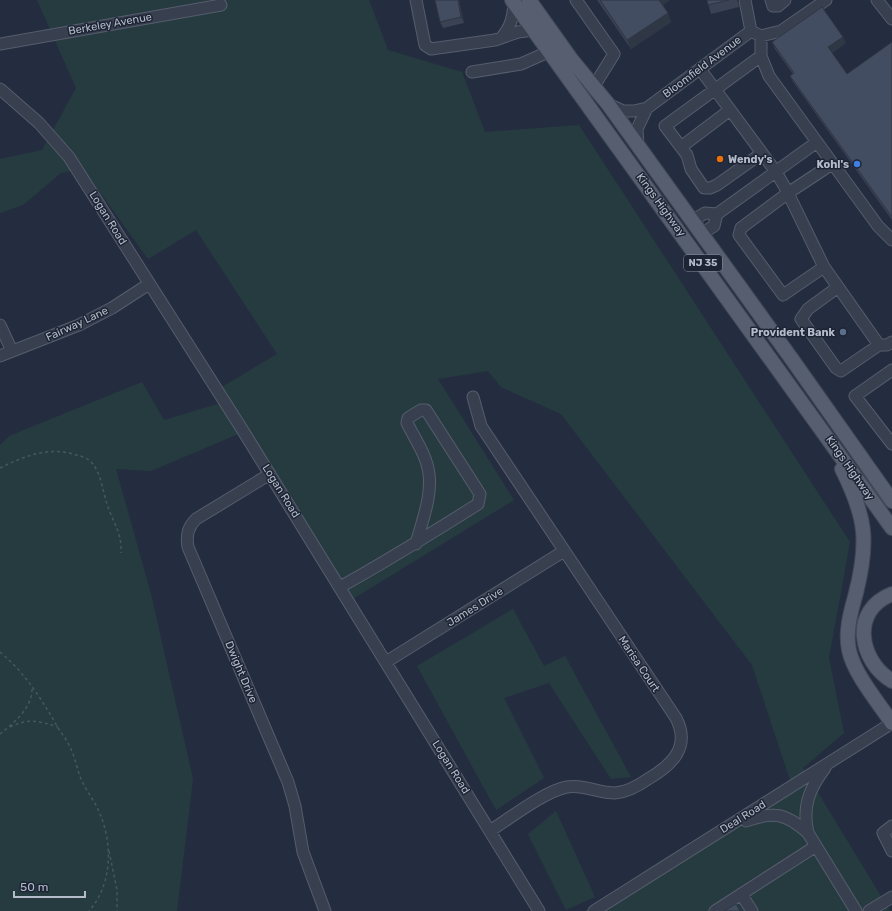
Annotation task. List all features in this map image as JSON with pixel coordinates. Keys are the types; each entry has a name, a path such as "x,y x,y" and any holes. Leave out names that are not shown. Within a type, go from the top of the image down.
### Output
{"main road":[{"name":"Kings Highway","path":"529,0 572,59 608,104 892,501"},
{"name":"Kings Highway","path":"513,1 548,52 584,98 892,528"},
{"path":"822,429 856,498 864,528 864,561 848,626 849,651 856,670 892,723"},
{"path":"866,465 892,487"},
{"path":"892,594 879,601 874,607 866,621 864,632 865,649 870,661 892,681"}],"street":[{"path":"416,0 424,45 427,48 431,49 495,40 533,30"},
{"path":"576,0 614,54 594,86"},
{"name":"Bloomfield Avenue","path":"608,104 623,111 634,111 647,108 700,69 756,33 745,0"},
{"path":"771,0 773,6 778,6 785,0"},
{"path":"826,0 780,32 756,33 761,56 769,76 878,226 892,240"},
{"path":"877,0 892,19"},
{"path":"501,38 510,25 513,17 513,1"},
{"name":"Berkeley Avenue","path":"0,44 221,4"},
{"path":"472,72 520,64 548,52"},
{"path":"761,56 665,126 681,147 686,155 691,169 704,188 710,188 762,153"},
{"path":"700,69 776,172 788,193 824,267 879,345"},
{"name":"Logan Road","path":"0,89 39,124 69,157 270,474 539,911"},
{"name":"Bloomfield Avenue","path":"639,149 637,129 647,108"},
{"path":"681,147 730,110"},
{"path":"692,221 705,213 717,214 817,142"},
{"path":"824,267 783,295 739,235 741,228 788,193 832,164"},
{"path":"701,234 714,226 717,214"},
{"name":"Fairway Lane","path":"0,356 79,324 112,308 149,284"},
{"path":"838,286 808,309 801,319 836,368 841,371 879,345 887,345 892,342"},
{"path":"0,325 12,351"},
{"path":"892,370 855,396 892,444"},
{"name":"Marisa Court","path":"473,396 481,426 676,718 680,732 680,746 672,762 666,769 634,788 616,793 605,793 580,787 566,787 549,794 490,831"},
{"path":"340,587 416,544 478,504 480,500 480,494 426,410 422,410 408,418 407,423 423,455 429,472 430,488 416,544"},
{"name":"Dwight Drive","path":"270,474 196,519 189,529 188,547 288,782 295,806 303,852 325,911"},
{"name":"James Drive","path":"386,662 564,552"},
{"name":"Deal Road","path":"594,911 892,723"},
{"path":"808,833 805,809 808,795 815,781 829,763"},
{"path":"728,827 761,815 779,814 793,820 808,833 856,911"},
{"path":"892,826 883,833 892,850"},
{"path":"714,911 816,846"},
{"path":"741,894 752,911"},
{"path":"869,911 892,897"}],"path":[{"path":"0,468 43,452 66,452 88,460 93,464 120,536 121,553"},
{"path":"0,652 14,664 32,686 71,749 81,779 100,814 117,890 117,911"},
{"path":"8,728 29,703 32,686"},
{"path":"0,734 8,728 26,720 41,722 58,727"},
{"path":"89,911 102,895 106,884 108,847"}],"green space":[{"path":"37,0 369,0 388,50 462,72 485,132 579,125 850,542 829,658 844,733 803,768 890,911 585,911 663,859 791,783 752,665 561,414 501,387 488,371 438,379 514,500 348,602 243,432 151,471 116,469 151,594 193,779 177,911 0,911 0,445 9,436 142,382 164,420 224,402 217,390 277,354 196,230 148,259 83,169 61,173 23,205 0,213 0,159 42,150 76,88"},
{"path":"513,609 544,666 565,656 631,777 611,779 549,683 504,698 544,778 496,810 417,666"},
{"path":"556,811 595,897 566,910 528,834"}],"building":[{"path":"435,0 458,0 461,17 440,22"},
{"path":"600,0 659,0 668,13 627,40"},
{"path":"707,0 729,0 708,5"},
{"path":"822,7 843,37 828,47 847,74 892,42 892,217 790,76 794,73 772,42"},
{"path":"736,904 740,911 724,911"}],"place":[{"name":"Wendy's","path":"720,159"},
{"name":"Kohl's","path":"857,164"},
{"name":"Provident Bank","path":"843,332"}]}
